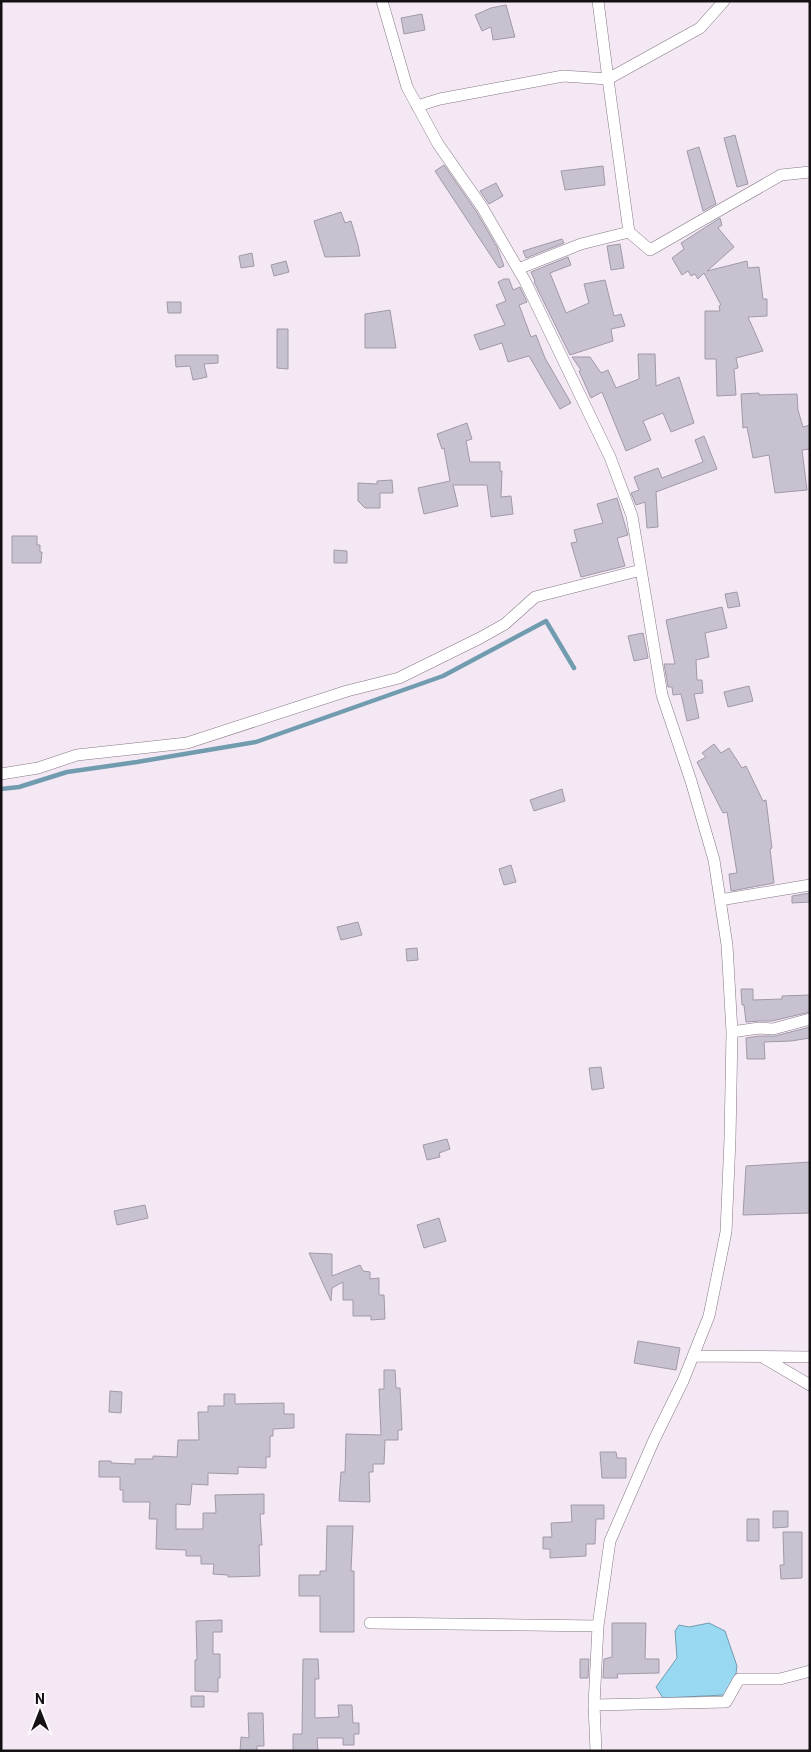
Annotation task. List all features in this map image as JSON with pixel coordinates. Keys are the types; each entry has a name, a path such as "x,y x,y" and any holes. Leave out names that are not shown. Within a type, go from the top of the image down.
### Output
{"street":[{"path":"382,1 407,88 438,144 482,207 518,269 610,457 632,516 662,695 691,781 714,860 727,945 732,1032 726,1232 709,1316 610,1541 598,1626 594,1705 596,1751"},
{"path":"598,1 629,232 650,250 781,175 810,172"},
{"path":"417,106 440,99 563,76 608,79 700,28 724,1"},
{"path":"518,269 582,244 629,232"},
{"path":"1,774 38,768 77,756 187,743 347,691 399,678 504,624 535,597 641,570"},
{"path":"720,900 810,885"},
{"path":"732,1032 759,1028 773,1029 810,1019"},
{"path":"693,1356 810,1357"},
{"path":"762,1357 810,1385"},
{"path":"370,1624 598,1626"},
{"path":"594,1705 726,1702 739,1679 780,1679 810,1671"}],"water":[{"path":"709,1623 725,1631 737,1666 735,1681 724,1695 663,1698 656,1687 677,1658 675,1631 679,1625 689,1627"}],"building":[{"path":"506,5 515,37 493,40 491,27 482,31 475,15 491,8"},
{"path":"422,14 425,30 404,34 401,18"},
{"path":"735,135 748,184 737,187 724,138"},
{"path":"699,147 716,204 703,211 687,151"},
{"path":"444,165 476,211 497,247 504,266 499,268 435,171"},
{"path":"603,166 605,185 565,190 561,171"},
{"path":"496,183 503,196 489,204 480,191"},
{"path":"341,212 345,223 351,221 360,256 325,257 314,221"},
{"path":"720,218 722,225 718,228 734,247 707,271 747,261 748,268 759,267 763,299 767,299 767,316 748,317 763,351 736,358 738,368 734,369 736,395 717,396 716,359 705,359 705,311 720,311 719,306 721,305 704,273 698,279 695,274 691,276 688,271 682,275 672,258 684,249 681,243"},
{"path":"562,239 564,243 526,258 523,251"},
{"path":"620,244 624,268 611,270 607,246"},
{"path":"252,253 254,266 241,268 239,256"},
{"path":"568,257 571,265 550,273 566,313 589,303 584,284 605,280 614,316 621,314 625,326 611,329 613,341 570,355 534,282 531,272"},
{"path":"286,261 289,272 274,276 271,265"},
{"path":"509,279 513,290 520,287 527,302 519,305 531,337 536,335 545,358 571,403 560,409 529,356 508,362 502,343 480,350 474,335 505,325 496,305 506,301 498,282"},
{"path":"167,302 181,302 181,313 168,313"},
{"path":"390,310 396,348 365,348 365,314"},
{"path":"277,329 288,329 288,369 277,368"},
{"path":"638,354 655,354 656,386 679,377 694,423 671,432 663,413 643,421 651,440 626,451 602,392 591,398 579,371 581,370 572,357 590,357 601,373 608,370 616,388 639,379"},
{"path":"175,355 218,355 218,363 204,364 207,377 193,380 190,366 176,367"},
{"path":"759,393 759,395 797,394 798,410 803,427 810,425 810,449 802,450 807,490 775,493 769,455 753,458 747,427 743,428 741,394"},
{"path":"467,423 472,439 466,441 470,462 500,462 500,471 502,471 501,497 511,496 513,514 491,517 487,485 453,485 458,506 424,514 418,488 450,481 444,448 442,449 437,434"},
{"path":"704,436 717,469 656,492 658,527 647,528 645,502 636,505 631,493 639,490 634,477 658,468 662,478 703,462 695,440"},
{"path":"392,480 393,493 380,493 380,508 365,508 358,501 358,483 377,484 377,481"},
{"path":"617,498 628,535 617,538 625,566 581,577 571,543 577,542 574,530 603,523 597,504"},
{"path":"12,536 37,536 37,545 40,545 40,552 42,552 41,563 12,563"},
{"path":"334,550 347,551 347,563 334,563"},
{"path":"737,592 740,606 728,608 725,594"},
{"path":"722,607 727,628 705,633 709,657 696,660 697,680 702,680 703,693 694,694 699,718 687,721 681,694 673,695 672,687 668,687 664,664 675,664 666,620"},
{"path":"643,633 648,658 634,661 628,636"},
{"path":"749,686 753,701 728,707 724,692"},
{"path":"714,744 721,753 729,748 742,768 746,766 763,801 766,800 774,883 731,891 729,874 737,873 727,812 723,813 697,762 706,757 702,753"},
{"path":"562,789 565,801 534,811 530,800"},
{"path":"511,865 516,882 504,885 499,869"},
{"path":"810,893 810,902 792,903 792,896"},
{"path":"358,922 362,935 341,940 337,927"},
{"path":"417,948 418,960 407,961 406,949"},
{"path":"741,989 753,989 753,1000 782,999 782,996 810,995 810,1012 772,1021 746,1022"},
{"path":"810,1027 810,1038 764,1042 765,1059 747,1059 746,1038 775,1036"},
{"path":"601,1067 604,1088 592,1090 589,1068"},
{"path":"447,1139 450,1149 439,1153 440,1157 427,1160 423,1145"},
{"path":"810,1162 810,1213 743,1215 746,1166"},
{"path":"145,1205 148,1218 117,1225 114,1211"},
{"path":"439,1218 446,1241 424,1248 417,1225"},
{"path":"309,1253 332,1254 332,1276 360,1265 363,1271 370,1272 370,1279 379,1278 379,1295 384,1295 385,1319 371,1320 371,1316 353,1316 353,1300 343,1300 343,1282 332,1288 331,1301"},
{"path":"638,1341 680,1348 676,1370 634,1363"},
{"path":"384,1370 395,1370 396,1388 400,1388 402,1430 398,1430 398,1440 385,1440 384,1464 373,1464 373,1472 369,1472 370,1502 339,1501 341,1472 345,1472 346,1434 381,1435 379,1389 384,1389"},
{"path":"110,1391 122,1392 121,1413 109,1412"},
{"path":"224,1394 235,1394 235,1404 284,1403 284,1414 294,1414 294,1428 273,1429 273,1436 270,1436 270,1457 266,1457 266,1468 238,1467 238,1474 208,1473 208,1485 192,1484 190,1505 176,1504 176,1529 203,1529 203,1513 216,1513 215,1495 264,1494 264,1514 260,1514 262,1545 259,1545 260,1576 228,1577 228,1575 213,1574 214,1564 201,1564 201,1556 186,1556 186,1550 156,1549 157,1519 149,1519 150,1502 123,1502 123,1490 120,1490 120,1477 99,1477 99,1461 135,1464 135,1459 153,1459 153,1456 177,1457 178,1440 199,1440 198,1412 208,1412 208,1406 224,1406"},
{"path":"600,1452 616,1452 617,1458 626,1458 626,1478 602,1478"},
{"path":"571,1505 604,1505 604,1519 596,1519 595,1544 586,1544 586,1556 550,1558 550,1549 543,1549 543,1537 552,1537 551,1523 572,1522"},
{"path":"773,1511 788,1511 788,1527 773,1528"},
{"path":"747,1519 759,1519 759,1541 747,1541"},
{"path":"327,1526 353,1526 351,1571 354,1571 354,1632 320,1632 320,1596 299,1596 299,1575 320,1575 320,1571 326,1571"},
{"path":"783,1532 802,1532 802,1578 781,1579 780,1565 784,1565"},
{"path":"222,1620 222,1632 213,1632 213,1654 220,1654 218,1692 195,1691 195,1660 197,1660 196,1621"},
{"path":"612,1623 646,1623 645,1659 659,1659 659,1673 617,1674 618,1678 603,1678 604,1659 612,1657"},
{"path":"303,1659 318,1659 319,1679 315,1679 315,1718 339,1717 338,1705 352,1705 353,1723 359,1723 359,1734 354,1734 354,1745 343,1745 343,1738 317,1738 318,1751 293,1751 293,1734 302,1734"},
{"path":"580,1659 589,1659 588,1678 580,1678"},
{"path":"191,1696 204,1696 204,1707 191,1707"},
{"path":"248,1713 263,1713 264,1746 257,1746 257,1750 240,1751 241,1737 249,1738"}],"waterway":[{"path":"1,789 19,787 67,772 256,742 443,676 546,621 574,668"}]}
